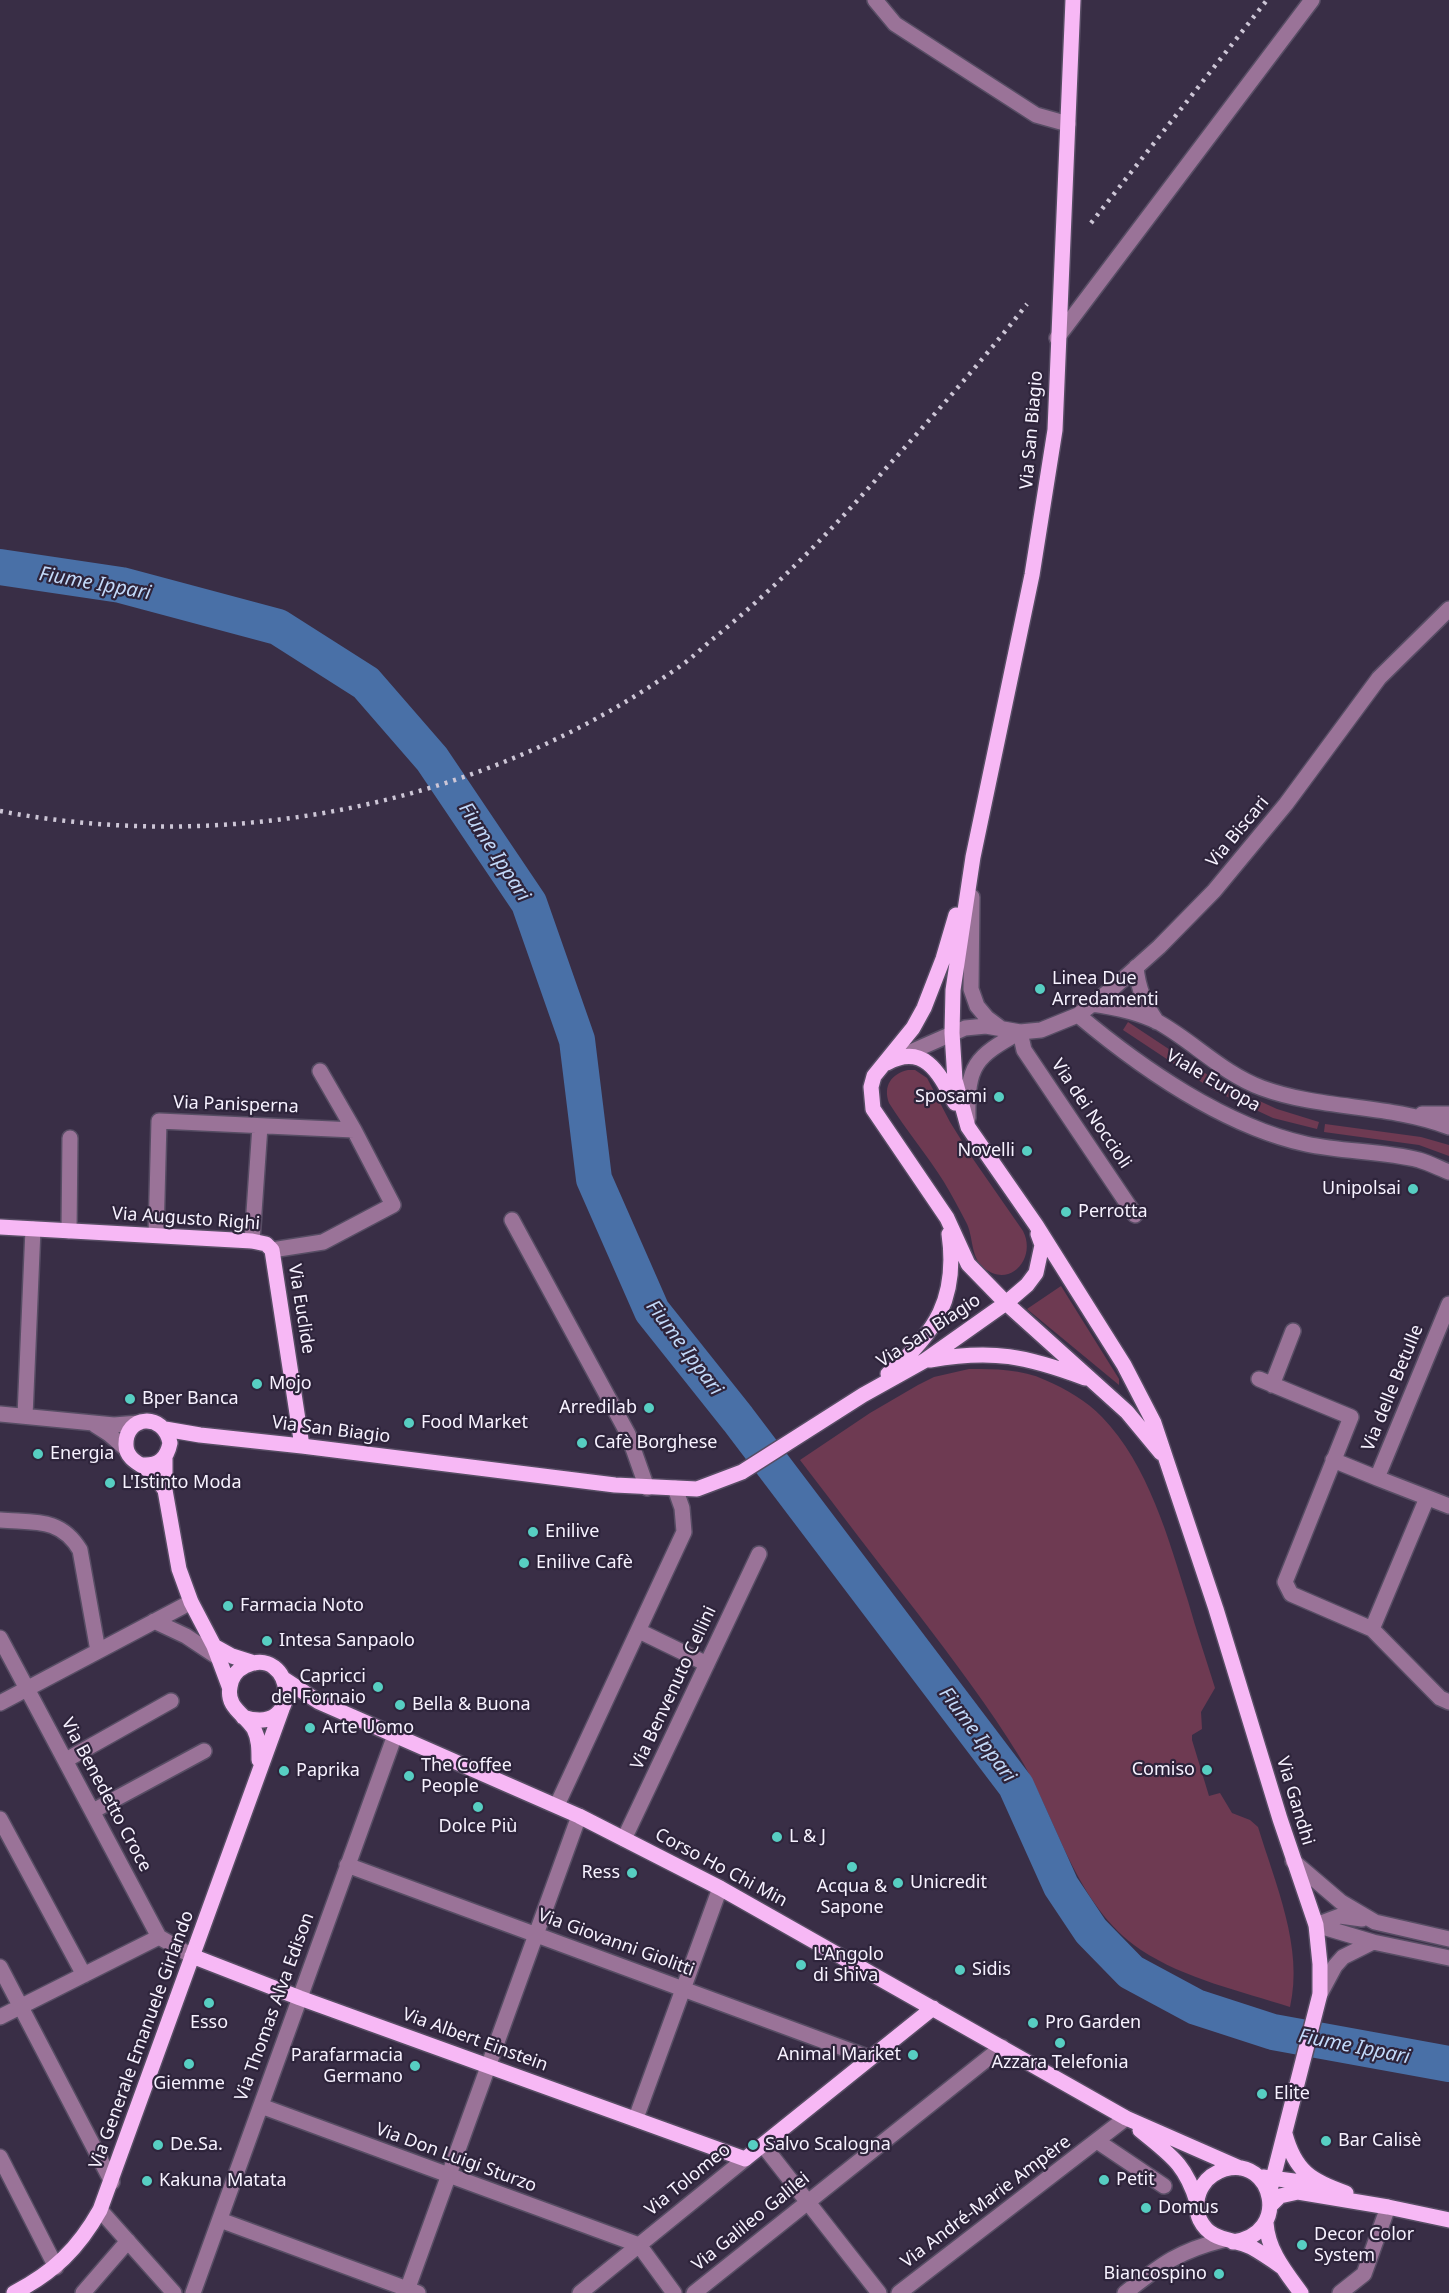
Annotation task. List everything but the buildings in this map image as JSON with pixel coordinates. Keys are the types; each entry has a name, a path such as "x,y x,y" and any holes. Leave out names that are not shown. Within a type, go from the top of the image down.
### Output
{"main road":[{"name":"Via San Biagio","path":"973,857 1032,575 1055,430 1073,0"},
{"path":"968,1127 956,1080 952,1033 953,990 973,857"},
{"path":"973,857 933,987 913,1028 890,1061 874,1076 871,1087 873,1109 947,1218 968,1264 1006,1303 1127,1412 1167,1460"},
{"path":"890,1061 909,1056 930,1064 937,1070 968,1127"},
{"name":"Via Gandhi","path":"968,1127 1036,1225 1124,1365 1154,1423 1220,1620 1293,1861 1316,1925 1320,1994 1315,2017 1279,2158 1255,2174"},
{"path":"863,1395 910,1354 937,1318 947,1297 951,1274 951,1251 947,1218"},
{"name":"Via San Biagio","path":"165,1429 647,1488 697,1489 742,1472 863,1395 924,1361 1006,1303 1027,1285 1036,1273 1042,1245 1036,1225"},
{"name":"Via Augusto Righi","path":"0,1227 252,1240 266,1244 272,1250"},
{"name":"Via Euclide","path":"272,1250 302,1446"},
{"path":"924,1361 963,1354 1006,1355 1064,1370 1095,1381"},
{"path":"165,1490 156,1476 136,1462 126,1449 128,1434 139,1423 153,1421 165,1429 170,1443 167,1454 165,1490 179,1569 191,1602 230,1686"},
{"path":"143,1465 158,1463 167,1454 200,1435"},
{"path":"216,1652 254,1663 266,1664 276,1669 284,1678 287,1689 286,1699 282,1709 275,1716 266,1720 254,1721 243,1717"},
{"path":"254,1663 243,1667 234,1675 230,1686 230,1698 234,1709 253,1727 259,1741 260,1766"},
{"name":"Corso Ho Chi Min","path":"284,1678 319,1702 557,1805 720,1888 1126,2118"},
{"name":"Via Generale Emanuele Girlando","path":"14,2293 56,2267 85,2236 100,2210 282,1709"},
{"name":"Via Albert Einstein","path":"192,1956 300,1998 746,2159"},
{"name":"Via Tolomeo","path":"746,2159 933,2007"},
{"path":"1126,2118 1255,2174 1270,2200 1266,2223 1267,2236 1282,2267 1301,2293"},
{"path":"1126,2118 1175,2158 1191,2183 1198,2212 1207,2230 1228,2241 1259,2252 1282,2267"},
{"path":"1285,2133 1289,2148 1298,2165 1306,2174 1323,2185"},
{"path":"1255,2174 1279,2158"},
{"path":"1197,2202 1199,2192 1211,2175 1229,2168 1323,2185 1388,2207"},
{"path":"1270,2200 1298,2192 1449,2220"},
{"path":"1228,2241 1252,2236 1266,2223"}],"street":[{"path":"875,0 895,24 1036,116 1068,124"},
{"path":"1058,338 1312,0"},
{"name":"Via Biscari","path":"1020,1032 1041,1030 1078,1015 1159,947 1214,891 1286,804 1379,678 1449,609"},
{"path":"973,857 971,989 977,1006 999,1027"},
{"path":"1136,967 1138,986 1145,1005 1157,1022"},
{"path":"1092,1004 1114,1007 1157,1022"},
{"name":"Viale Europa","path":"1078,1015 1109,1041 1167,1079 1219,1111 1248,1125 1304,1143 1420,1160 1449,1172"},
{"name":"Viale Europa","path":"1157,1022 1226,1070 1260,1087 1323,1104 1395,1113 1449,1127"},
{"path":"890,1061 965,1028 999,1027 1020,1032"},
{"path":"968,1127 968,1094 971,1075 979,1059 992,1048 1020,1032"},
{"name":"Via dei Noccioli","path":"1020,1032 1024,1050 1135,1215"},
{"path":"320,1071 354,1130"},
{"path":"1395,1113 1449,1114"},
{"name":"Via Panisperna","path":"156,1235 159,1121 354,1130"},
{"path":"252,1240 260,1126"},
{"name":"Via Augusto Righi","path":"272,1250 323,1242 393,1205 354,1130"},
{"path":"69,1231 70,1138"},
{"path":"512,1220 628,1434 647,1488"},
{"path":"25,1416 33,1229"},
{"name":"Via delle Betulle","path":"1334,1460 1377,1478 1449,1304"},
{"name":"Via delle Betulle","path":"1293,1331 1265,1382 1351,1417 1285,1582 1291,1594 1372,1629 1440,1698 1449,1702"},
{"path":"0,1414 114,1425 139,1423"},
{"path":"90,1422 109,1434 126,1449"},
{"path":"1377,1478 1449,1506"},
{"path":"557,1805 684,1532 682,1508 675,1488"},
{"path":"1372,1629 1427,1498"},
{"path":"0,1520 54,1524 71,1535 80,1550 98,1651"},
{"name":"Via Benvenuto Cellini","path":"624,1839 759,1554"},
{"path":"0,1703 191,1602"},
{"path":"154,1622 216,1652"},
{"path":"639,1631 707,1664"},
{"name":"Via Benedetto Croce","path":"0,1638 159,1937"},
{"path":"66,1760 171,1701"},
{"name":"Via Thomas Alva Edison","path":"193,2293 395,1735"},
{"path":"93,1811 204,1751"},
{"path":"220,2220 410,2292 449,2176 579,1816"},
{"path":"0,1819 84,1975"},
{"path":"1293,1861 1341,1902 1375,1922"},
{"name":"Via Giovanni Giolitti","path":"347,1865 870,2058"},
{"path":"636,2118 720,1888"},
{"path":"1316,1925 1340,1916 1350,1916 1449,1939"},
{"path":"1316,1925 1373,1942 1449,1958"},
{"path":"0,2017 159,1937 192,1956"},
{"path":"1320,1994 1335,1966 1343,1957 1373,1942"},
{"path":"0,1967 112,2182"},
{"name":"Via Galileo Galilei","path":"694,2293 1002,2047"},
{"name":"Via Don Luigi Sturzo","path":"261,2106 639,2245"},
{"name":"Via André-Marie Ampère","path":"899,2293 1126,2118"},
{"path":"1097,2141 1164,2186"},
{"path":"763,2145 879,2293"},
{"path":"0,2157 56,2267"},
{"name":"Via Tolomeo","path":"580,2293 746,2159"},
{"path":"1340,2293 1364,2274 1388,2207"},
{"path":"100,2210 174,2293"},
{"path":"89,2291 128,2241"},
{"path":"1125,2293 1170,2259 1198,2246 1228,2241"},
{"path":"639,2245 674,2293"}],"shaded area":[{"path":"1128,1022 1220,1083 1277,1109 1319,1122 1317,1129 1273,1118 1215,1091 1123,1030"},
{"path":"915,1070 927,1078 973,1159 1023,1231 1026,1241 1024,1260 1011,1273 994,1274 984,1268 976,1258 966,1222 950,1192 889,1103 887,1091 890,1082 897,1074"},
{"path":"1325,1124 1421,1137 1449,1145 1449,1156 1419,1145 1324,1132"},
{"path":"1061,1286 1119,1379 1119,1385 1027,1309"},
{"path":"969,1369 1018,1372 1036,1376 1076,1396 1096,1411 1118,1436 1144,1480 1165,1528 1215,1688 1201,1712 1202,1729 1192,1735 1192,1740 1209,1796 1220,1793 1232,1813 1250,1820 1258,1827 1291,1939 1293,1985 1290,2007 1195,1977 1158,1960 1141,1950 1118,1931 1099,1910 1070,1860 1033,1781 996,1720 800,1460 870,1413 918,1385 934,1377"}],"waterway":[{"name":"Fiume Ippari","path":"0,567 121,585 278,627 366,683 432,759 529,903 577,1040 594,1179 652,1311 738,1419 1016,1786 1061,1886 1091,1931 1131,1972 1196,2007 1273,2032 1449,2064"}],"railway":[{"path":"1091,223 1267,0"},
{"path":"0,811 87,823 176,826 265,821 352,807 438,785 521,755 601,716 686,662 783,577 868,489 959,386 1027,304"}],"place":[{"name":"Linea Due Arredamenti","path":"1040,989"},
{"name":"Sposami","path":"999,1097"},
{"name":"Novelli","path":"1027,1151"},
{"name":"Unipolsai","path":"1413,1189"},
{"name":"Perrotta","path":"1066,1212"},
{"name":"Mojo","path":"257,1384"},
{"name":"Bper Banca","path":"130,1399"},
{"name":"Arredilab","path":"649,1408"},
{"name":"Food Market","path":"409,1423"},
{"name":"Cafè Borghese","path":"582,1443"},
{"name":"Energia","path":"38,1454"},
{"name":"L'Istinto Moda","path":"110,1483"},
{"name":"Enilive","path":"533,1532"},
{"name":"Enilive Cafè","path":"524,1563"},
{"name":"Farmacia Noto","path":"228,1606"},
{"name":"Intesa Sanpaolo","path":"267,1641"},
{"name":"Capricci del Fornaio","path":"378,1687"},
{"name":"Bella & Buona","path":"400,1705"},
{"name":"Arte Uomo","path":"310,1728"},
{"name":"Comiso","path":"1207,1770"},
{"name":"Paprika","path":"284,1771"},
{"name":"The Coffee People","path":"409,1776"},
{"name":"Dolce Più","path":"478,1807"},
{"name":"L & J","path":"777,1837"},
{"name":"Acqua & Sapone","path":"852,1867"},
{"name":"Ress","path":"632,1873"},
{"name":"Unicredit","path":"898,1883"},
{"name":"L'Angolo di Shiva","path":"801,1965"},
{"name":"Sidis","path":"960,1970"},
{"name":"Esso","path":"209,2003"},
{"name":"Pro Garden","path":"1033,2023"},
{"name":"Azzara Telefonia","path":"1060,2043"},
{"name":"Animal Market","path":"913,2055"},
{"name":"Giemme","path":"189,2064"},
{"name":"Parafarmacia Germano","path":"415,2066"},
{"name":"Elite","path":"1262,2094"},
{"name":"Bar Calisè","path":"1326,2141"},
{"name":"De.Sa.","path":"158,2145"},
{"name":"Salvo Scalogna","path":"753,2145"},
{"name":"Petit","path":"1104,2180"},
{"name":"Kakuna Matata","path":"147,2181"},
{"name":"Domus","path":"1146,2208"},
{"name":"Decor Color System","path":"1302,2245"},
{"name":"Biancospino","path":"1219,2274"}]}
